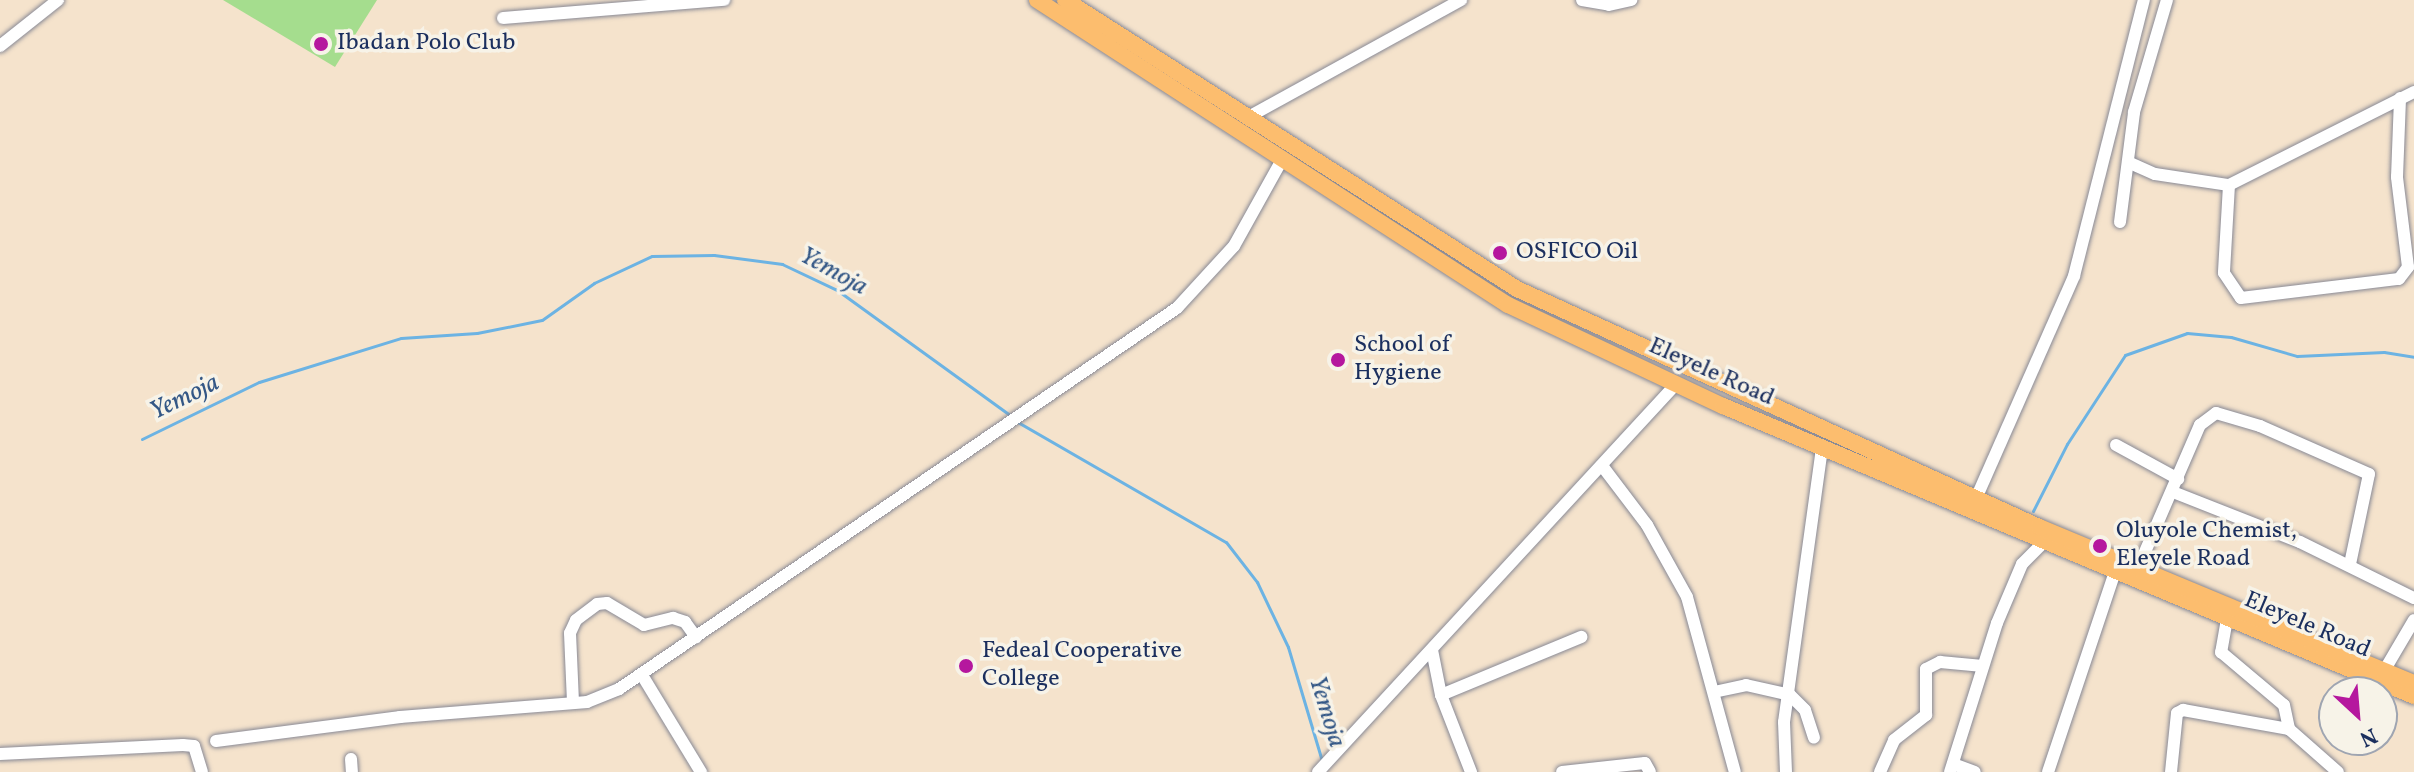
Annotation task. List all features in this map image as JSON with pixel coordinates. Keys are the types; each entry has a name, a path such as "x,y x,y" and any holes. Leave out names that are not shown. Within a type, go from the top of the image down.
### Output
{"main road":[{"name":"Eleyele Road","path":"1037,0 1071,6 1250,116 1517,289 2115,572 2414,696"},
{"name":"Eleyele Road","path":"1071,6 1283,158 1508,305 1822,448 1980,507"},
{"path":"1508,305 1517,289"},
{"name":"Eleyele Road","path":"2039,536 2138,568 2414,683"}],"street":[{"path":"0,46 58,0"},
{"path":"503,18 724,0"},
{"path":"1250,116 1461,0"},
{"path":"1582,0 1609,5 1631,0"},
{"path":"1980,507 2074,276 2144,0"},
{"path":"2120,222 2130,163 2134,112 2167,0"},
{"path":"2130,163 2155,174 2229,185 2414,92"},
{"path":"2229,185 2224,273 2241,298 2399,279 2408,267 2397,177 2400,98"},
{"path":"216,741 605,696 642,675 1192,295 1234,246 1283,158"},
{"path":"1318,772 1603,467 1676,384"},
{"path":"2138,568 2200,425 2216,413 2365,470 2371,479 2350,564"},
{"path":"2116,445 2176,486 2350,564 2414,598"},
{"path":"1786,772 1783,748 1808,523 1822,448"},
{"path":"1603,467 1647,525 1687,597 1735,772"},
{"path":"1975,772 1951,768 1983,666 2022,564 2039,536"},
{"path":"2048,772 2115,572"},
{"path":"573,702 570,633 576,620 597,604 607,603 644,625 673,618 685,622 696,637"},
{"path":"2227,619 2221,652 2284,705 2289,729"},
{"path":"2384,671 2414,620"},
{"path":"1441,695 1581,637"},
{"path":"1432,650 1441,695 1471,772"},
{"path":"1880,772 1894,740 1926,715 1926,669 1940,662 1983,666"},
{"path":"642,675 701,772"},
{"path":"1714,692 1746,685 1790,695 1805,710 1814,738"},
{"path":"2171,772 2179,710 2289,729 2338,772"},
{"path":"0,754 183,745 194,746 202,772"},
{"path":"1562,772 1645,763 1650,772"}],"green space":[{"name":"Ibadan Polo Club","path":"223,0 377,0 335,67"}],"waterway":[{"name":"Yemoja","path":"142,439 259,382 401,338 477,333 542,320 594,283 652,256 714,255 782,264 837,290 1011,416"},
{"path":"2033,511 2067,444 2125,355 2187,333 2231,337 2297,356 2384,352 2414,357"},
{"name":"Yemoja","path":"1016,421 1226,542 1257,582 1288,647 1322,761"}],"place":[{"name":"Ibadan Polo Club","path":"321,44"},
{"name":"OSFICO Oil","path":"1500,253"},
{"name":"School of Hygiene","path":"1338,360"},
{"name":"Oluyole Chemist, Eleyele Road","path":"2100,546"},
{"name":"Fedeal Cooperative College","path":"966,666"}]}
